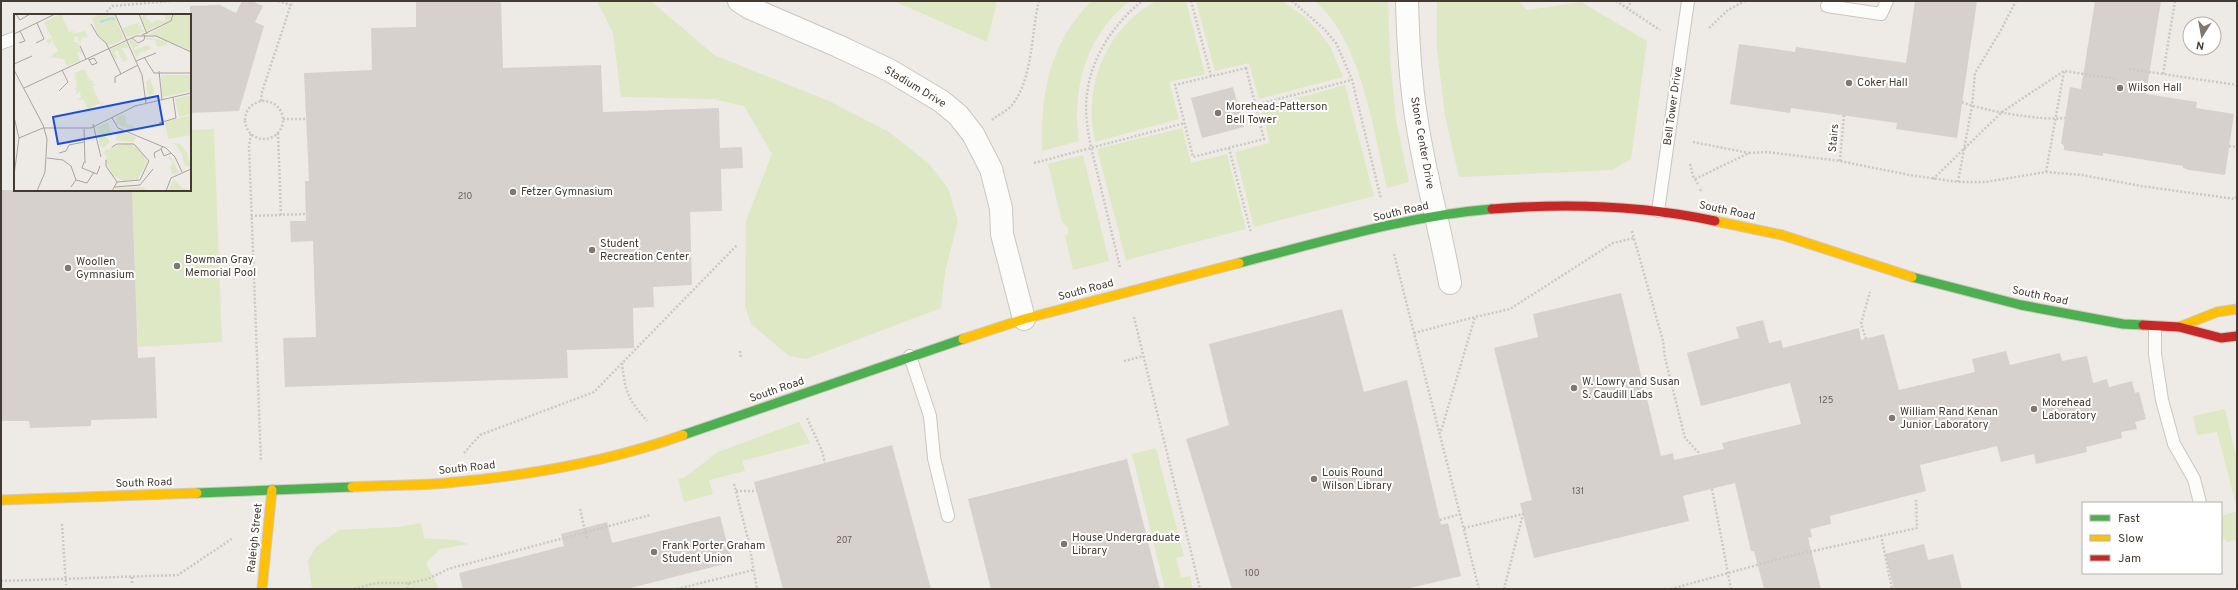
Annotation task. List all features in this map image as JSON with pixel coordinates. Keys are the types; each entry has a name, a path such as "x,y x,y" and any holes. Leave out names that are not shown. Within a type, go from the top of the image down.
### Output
{"main road":[{"name":"South Road","path":"1,500 445,483 520,474 584,462 656,445 910,356 1024,319 1287,251 1434,216 1504,208 1579,205 1626,207 1658,211 1782,235 1912,278 2021,305 2122,324 2155,327 2179,327 2221,338 2237,336"},
{"name":"South Road","path":"2179,327 2217,312 2237,309"},
{"name":"Raleigh Street","path":"262,589 272,490"}],"street":[{"name":"Stadium Drive","path":"739,1 750,8 889,70 941,101 958,115 973,134 991,168 1001,208 1002,234 1024,319"},
{"name":"Stone Center Drive","path":"1407,1 1409,54 1416,117 1431,188 1434,216 1443,244 1450,283"}],"lane":[{"name":"Bell Tower Drive","path":"1658,211 1688,1"},
{"path":"1827,6 1881,14 1887,1"},
{"path":"1,42 14,38"},
{"path":"2155,327 2155,354 2162,400 2174,444 2194,479 2200,502"},
{"path":"910,356 930,416 934,458 948,516"}],"path":[{"path":"105,14 112,6 171,1"},
{"path":"278,1 290,5"},
{"path":"261,101 262,92 292,1"},
{"path":"973,134 1012,106 1020,92 1030,59 1034,22 1039,1"},
{"path":"1120,267 1091,147 1086,107 1087,92 1095,61 1113,29 1127,13 1142,1"},
{"path":"1191,1 1211,76"},
{"path":"1292,1 1308,13 1336,43 1352,80 1382,199"},
{"path":"1616,1 1660,30"},
{"path":"1628,8 1632,1"},
{"path":"1709,28 1720,16 1745,1"},
{"path":"1958,182 1972,106 1975,72 2001,30 2016,1"},
{"path":"2163,74 2175,1"},
{"path":"1246,68 1264,139 1193,156 1175,85 1211,76 1246,68"},
{"path":"2129,69 2237,85"},
{"path":"1933,179 2002,112 2064,71 2117,79"},
{"path":"2046,172 2064,71"},
{"path":"1255,105 1352,80"},
{"path":"261,462 251,216 249,146 251,134 245,122 245,114 250,106 261,101 270,101 277,106 283,119 278,133 281,215"},
{"path":"1962,102 1972,106 2002,112 2055,120 2065,118"},
{"name":"Stairs","path":"1840,161 1844,116"},
{"path":"283,119 306,118"},
{"path":"1034,163 1185,123"},
{"path":"251,134 262,139 271,138 278,133"},
{"path":"1692,142 1749,153 1767,152 1840,161 1933,179 1958,182 1985,182 2046,172 2082,175 2209,196 2235,199 2237,196"},
{"path":"2229,146 2237,147"},
{"path":"1229,148 1251,233"},
{"path":"1695,179 1749,153"},
{"path":"1690,164 1698,184"},
{"path":"1700,191 1702,187"},
{"path":"251,216 306,214"},
{"path":"1632,230 1663,341 1665,358 1685,438 1700,454"},
{"path":"1414,333 1510,309 1613,243 1634,238"},
{"path":"464,453 480,435 594,392 736,245"},
{"path":"1394,254 1441,433 1479,589"},
{"path":"1866,339 1861,324 1870,292"},
{"path":"1441,433 1476,317"},
{"path":"1134,318 1200,589"},
{"path":"740,351 741,359"},
{"path":"1124,361 1143,356"},
{"path":"622,363 624,386 628,396 647,421"},
{"path":"808,418 822,451 825,463"},
{"path":"734,484 749,543 757,589"},
{"path":"1712,489 1731,589"},
{"path":"736,491 757,491"},
{"path":"1671,589 1786,557 1917,528 1916,500"},
{"path":"580,509 587,539"},
{"path":"1440,520 1460,514"},
{"path":"1464,528 1523,514 1504,589"},
{"path":"354,589 376,583 409,583 428,579 448,569 585,534 650,515"},
{"path":"62,524 66,585"},
{"path":"1881,535 1892,589"},
{"path":"1,581 178,575 233,538"},
{"path":"677,589 753,570"},
{"path":"132,577 132,585"},
{"path":"407,589 409,583"}],"green space":[{"path":"597,1 651,1 714,55 829,101 889,132 928,163 948,188 958,221 945,272 941,308 806,359 789,356 751,324 745,306 746,221 772,154 744,106 713,99 621,97 613,33"},
{"path":"894,1 997,1 987,42"},
{"path":"1092,1 1130,1 1115,14 1103,29 1085,64 1080,82 1078,102 1077,121 1079,141 1042,151 1044,99 1052,66 1058,49 1066,34 1083,10"},
{"path":"1156,1 1186,1 1205,74 1169,82 1179,119 1095,142 1092,121 1092,101 1102,61 1111,43 1123,27 1138,13"},
{"path":"1196,1 1282,1 1306,18 1319,32 1330,46 1343,77 1259,99 1249,63 1215,71"},
{"path":"1314,1 1388,1 1390,58 1396,120 1409,182 1387,188 1371,114 1354,61 1343,38 1330,17"},
{"path":"1437,1 1519,1 1527,10 1581,2 1647,41 1631,159 1613,170 1459,177 1445,116 1437,48"},
{"path":"1345,85 1374,196 1254,227 1235,152 1270,143 1261,108"},
{"path":"1182,128 1191,163 1227,154 1246,229 1126,260 1097,149"},
{"name":"Bowman Gray Memorial Pool","path":"214,129 222,342 138,347 132,191 191,191 191,130"},
{"path":"1083,155 1109,261 1073,270 1065,236 1068,234 1068,227 1062,222 1048,164"},
{"path":"2225,409 2237,460 2237,508 2217,432 2197,435 2193,416"},
{"path":"799,422 810,443 742,461 745,471 709,480 713,494 684,502 678,479 685,477 718,452"},
{"path":"1156,448 1184,556 1176,558 1181,578 1190,576 1193,589 1165,589 1132,454"},
{"path":"2237,511 2237,540 2227,542 2223,537 2222,516"},
{"path":"421,523 424,538 457,540 469,544 440,549 426,563 439,589 312,589 308,561 316,547 339,530 398,527"}],"building":[{"path":"242,1 252,1 263,6 255,22 264,26 239,111 191,113 190,6 220,5 236,13"},
{"name":"Fetzer Gymnasium","path":"416,1 501,1 503,68 601,65 603,112 719,108 720,148 742,147 743,168 721,169 722,211 690,212 692,285 653,287 654,307 633,308 634,348 567,350 568,378 285,387 283,338 316,337 313,241 291,242 290,221 306,221 305,181 309,181 304,73 372,70 371,28 416,27"},
{"name":"Coker Hall","path":"1915,1 1977,1 1957,138 1896,129 1897,123 1791,108 1790,113 1730,104 1739,44 1795,52 1796,47 1906,63"},
{"name":"Wilson Hall","path":"2095,1 2161,1 2146,94 2197,102 2196,108 2234,114 2225,175 2189,170 2183,168 2183,166 2103,153 2103,156 2064,150 2064,146 2061,143 2070,87 2081,89"},
{"name":"Morehead-Patterson Bell Tower","path":"1233,87 1244,127 1202,138 1191,98"},
{"name":"Woollen Gymnasium","path":"1,190 132,191 138,358 155,357 157,418 91,420 91,426 30,428 29,421 1,421"},
{"path":"1621,293 1661,456 1673,453 1674,460 1724,449 1722,443 1801,424 1790,383 1701,406 1687,353 1739,338 1736,327 1763,320 1769,343 1781,340 1783,348 1859,328 1861,340 1884,334 1899,390 1975,372 1972,359 2006,351 2010,365 2060,353 2062,361 2087,356 2093,383 2107,379 2109,387 2132,381 2135,393 2139,392 2146,419 2135,422 2137,429 2121,432 2122,438 2086,447 2087,452 2036,464 2034,454 2001,462 1997,446 1920,465 1926,491 1830,516 1831,524 1810,529 1812,537 1808,538 1821,589 1764,589 1754,551 1751,551 1735,483 1683,496 1689,521 1534,558 1520,503 1532,500 1494,348 1538,337 1533,314"},
{"name":"Louis Round Wilson Library","path":"1342,309 1364,392 1407,380 1441,525 1448,523 1461,576 1406,589 1232,589 1186,439 1229,425 1209,344"},
{"path":"892,445 931,589 783,589 754,482"},
{"name":"House Undergraduate Library","path":"1127,459 1160,589 991,589 968,499"},
{"name":"Frank Porter Graham Student Union","path":"720,516 732,562 627,589 463,589 459,573 564,546 561,534 607,522 612,543"},
{"path":"1924,544 1928,560 1953,554 1962,589 1894,589 1885,554"}],"traffic: fast":[{"path":"1239,263 1364,231 1428,217 1492,209"},
{"path":"1912,277 2021,305 2123,324 2143,325"},
{"path":"683,435 963,339"},
{"path":"197,493 352,487"}],"traffic: slow":[{"path":"1715,221 1782,235 1912,277"},
{"path":"963,339 1024,319 1239,263"},
{"path":"2179,327 2217,312 2237,309"},
{"path":"352,487 423,485 536,472 625,453 655,445 683,435"},
{"path":"262,589 272,490"},
{"path":"1,500 197,493"}],"traffic: jam":[{"path":"1492,209 1548,206 1604,207 1659,212 1715,221"},
{"path":"2143,325 2179,327 2221,338 2237,336"}],"place":[{"name":"Coker Hall","path":"1849,83"},
{"name":"Wilson Hall","path":"2120,88"},
{"name":"Morehead-Patterson Bell Tower","path":"1218,113"},
{"name":"Fetzer Gymnasium","path":"513,192"},
{"name":"Student Recreation Center","path":"592,250"},
{"name":"Bowman Gray Memorial Pool","path":"177,266"},
{"name":"Woollen Gymnasium","path":"68,268"},
{"name":"W. Lowry and Susan S. Caudill Labs","path":"1574,388"},
{"name":"Morehead Laboratory","path":"2034,409"},
{"name":"William Rand Kenan Junior Laboratory","path":"1892,418"},
{"name":"Louis Round Wilson Library","path":"1314,479"},
{"name":"House Undergraduate Library","path":"1064,544"},
{"name":"Frank Porter Graham Student Union","path":"654,552"}]}
